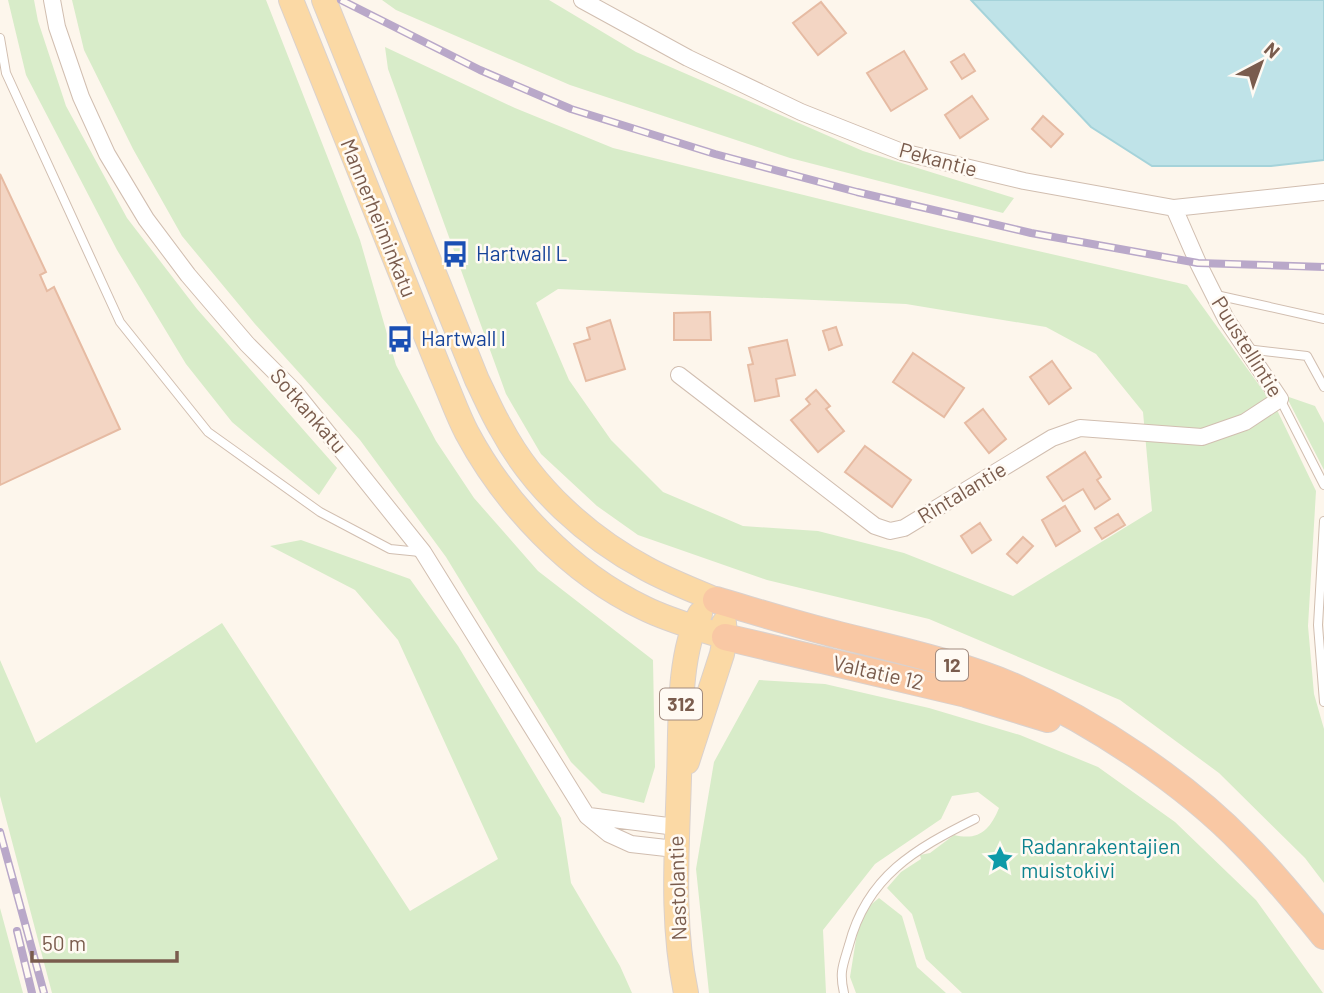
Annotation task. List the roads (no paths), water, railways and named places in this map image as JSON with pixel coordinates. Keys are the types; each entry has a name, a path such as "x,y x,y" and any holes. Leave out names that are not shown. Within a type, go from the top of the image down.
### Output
{"highway":[{"name":"Valtatie 12","path":"716,600 942,661 1017,688 1110,739 1172,782 1242,842 1324,936"},
{"name":"Valtatie 12","path":"725,637 966,694 1110,739"}],"main road":[{"name":"Mannerheiminkatu","path":"291,0 441,373 466,431 488,468 508,497 530,521 582,568 613,591 642,608 725,637"},
{"name":"Mannerheiminkatu","path":"324,0 477,380 501,429 522,462 576,521 611,547 647,569 716,600"},
{"path":"693,626 701,611 716,600"},
{"name":"Nastolantie","path":"679,782 715,681 725,637 716,600"},
{"name":"Nastolantie","path":"686,993 676,913 676,838 682,688 693,626"}],"street":[{"name":"Sotkankatu","path":"52,0 57,27 81,97 107,154 146,219 188,275 247,344 294,391 423,552 587,816 676,838"},
{"name":"Pekantie","path":"582,0 688,58 802,112 902,152 1024,181 1174,208 1324,192"},
{"name":"Puustellintie","path":"1174,208 1226,319 1280,399"},
{"name":"Rintalantie","path":"679,375 875,526 890,531 904,528 1052,438 1070,431 1080,428 1202,437 1245,422 1280,399"}],"lane":[{"path":"0,38 6,73 120,322 208,432 320,512 390,549 423,552"},
{"path":"1213,294 1324,319"},
{"path":"1246,349 1307,356 1324,387"},
{"name":"Puustellintie","path":"1280,399 1324,485"},
{"path":"1324,521 1318,625 1324,702"},
{"path":"844,993 840,976 854,925 869,897 891,871 943,835 975,819"}],"water":[{"path":"971,0 1324,0 1324,160 1271,166 1152,166 1091,127"}],"railway":[{"path":"341,0 480,70 571,109 715,154 857,192 1031,233 1198,263 1324,267"},
{"path":"0,832 44,993"},
{"path":"17,931 32,993"}],"place":[{"name":"Hartwall L","path":"455,254"},
{"name":"Hartwall I","path":"400,339"},
{"name":"Radanrakentajien muistokivi","path":"1000,859"}]}
